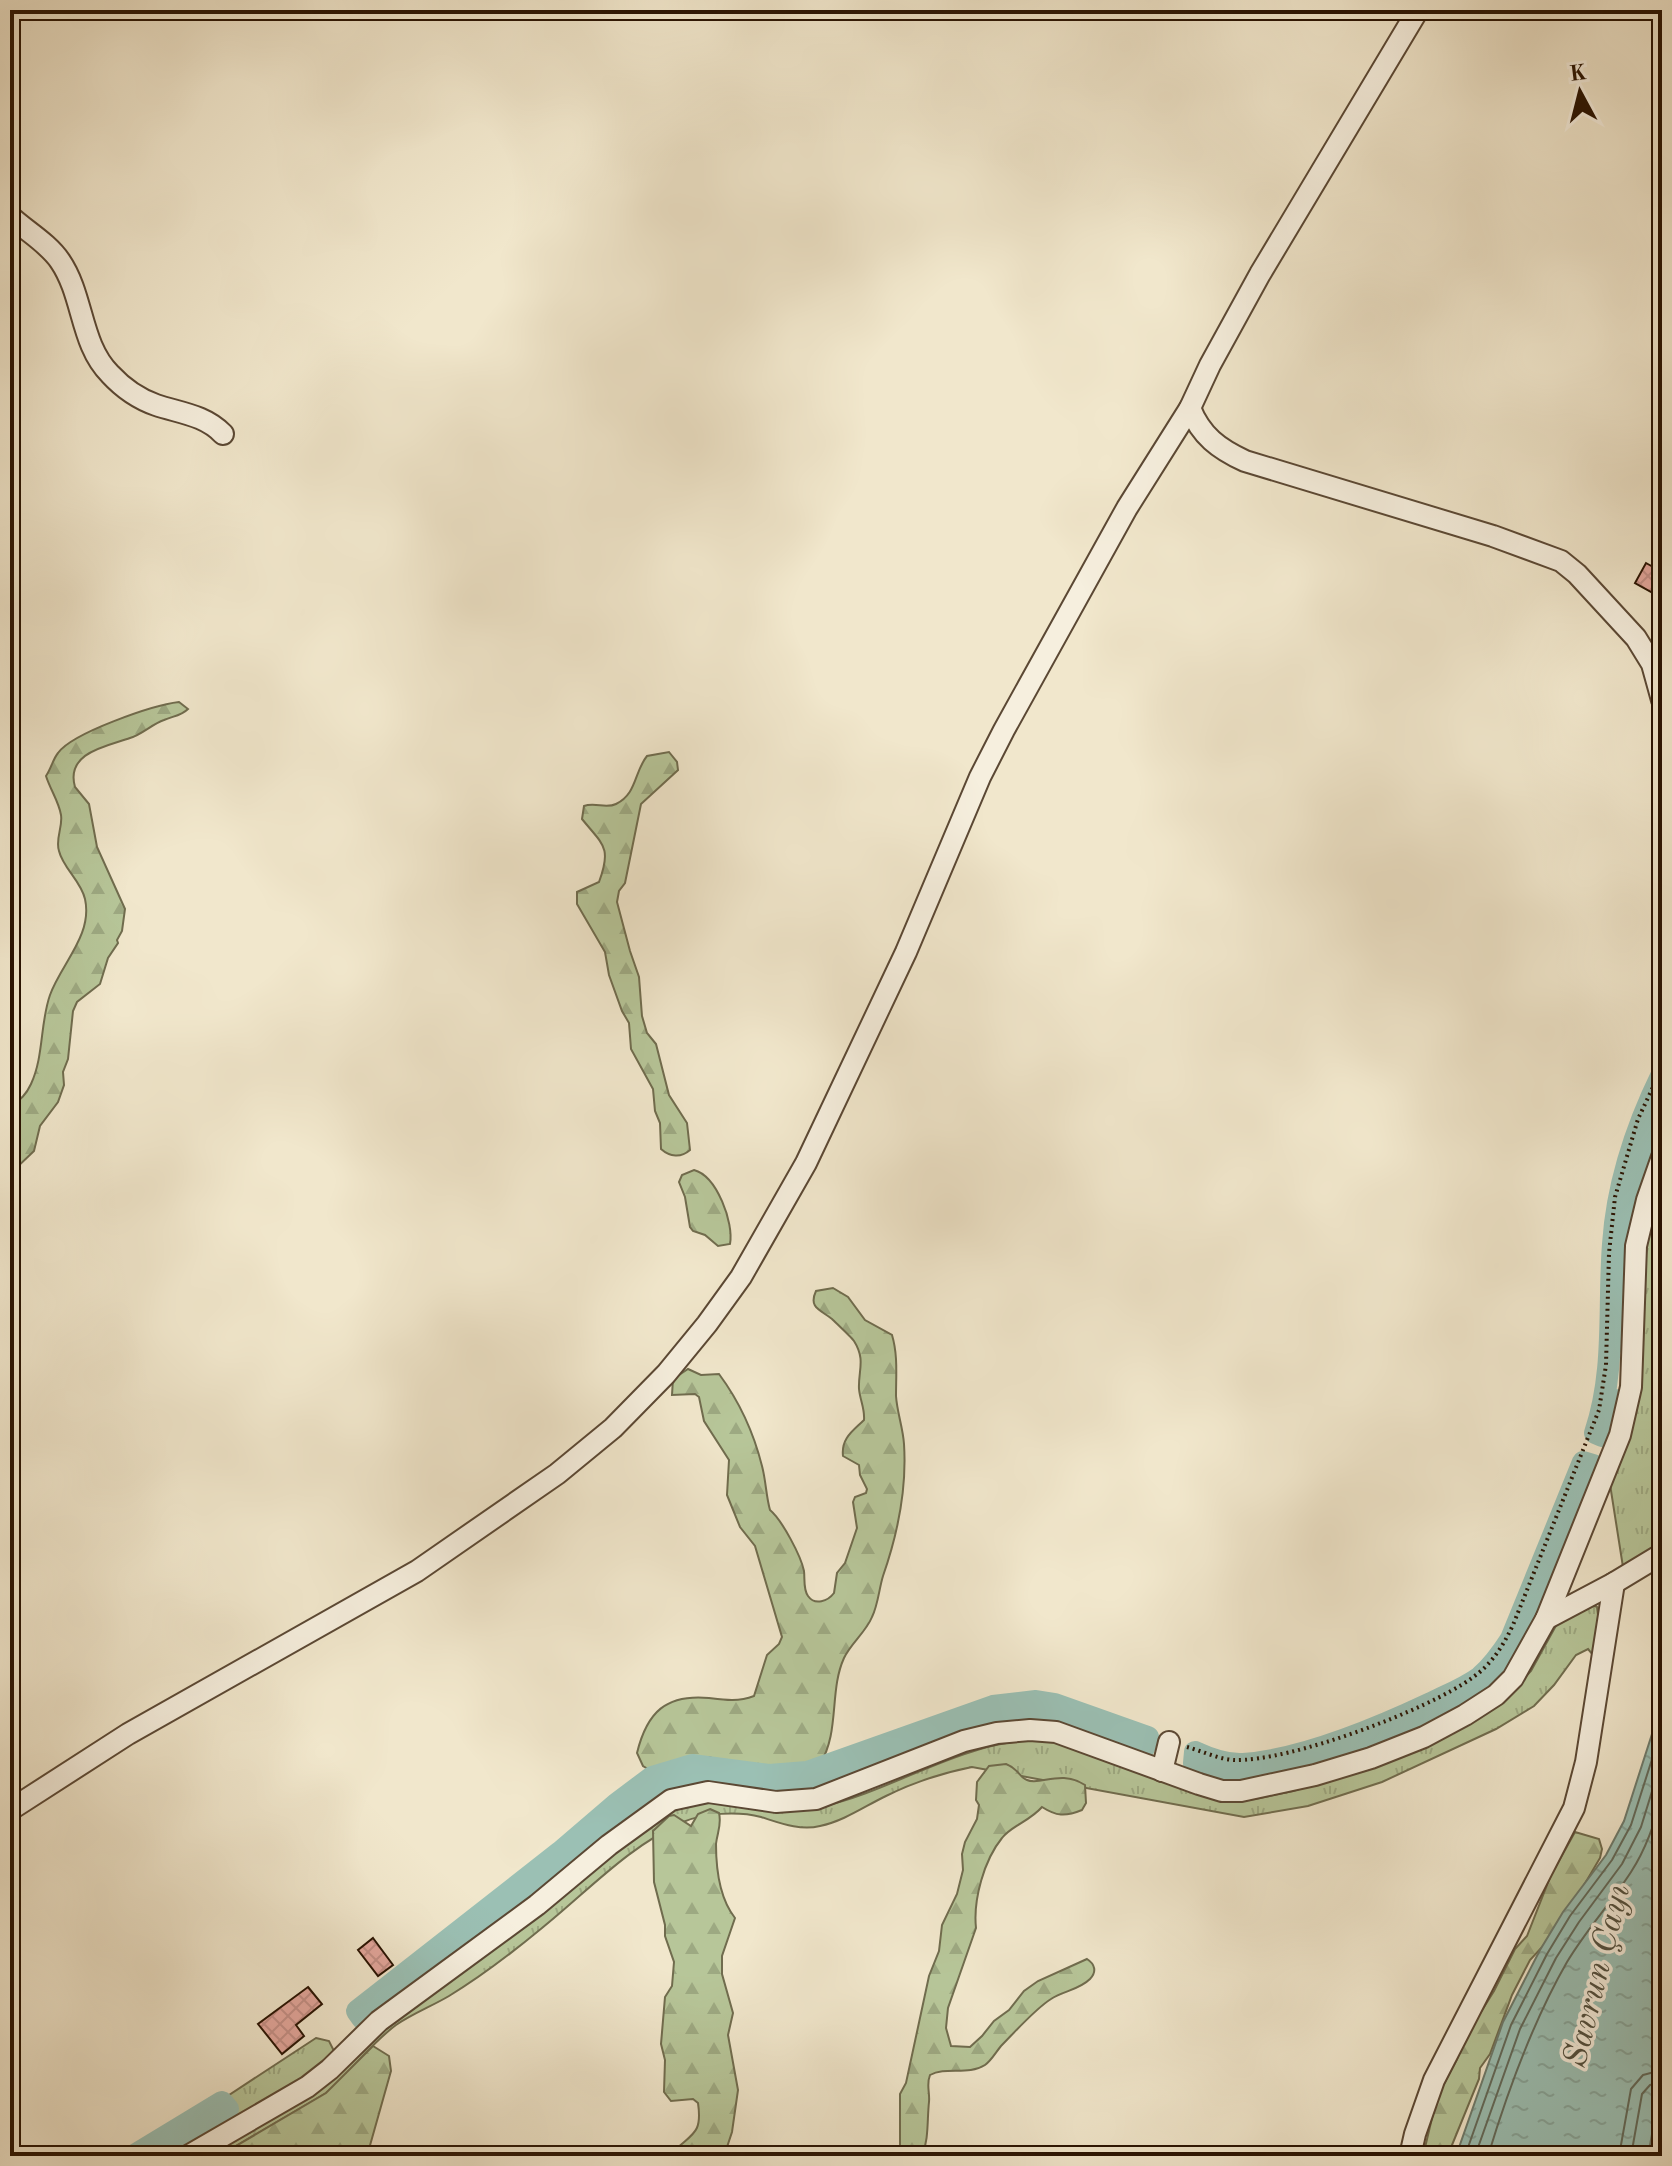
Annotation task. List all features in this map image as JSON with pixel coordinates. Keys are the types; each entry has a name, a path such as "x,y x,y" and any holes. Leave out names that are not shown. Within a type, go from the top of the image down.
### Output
{"street":[{"path":"10,1810 128,1734 417,1571 557,1474 613,1428 666,1374 707,1324 741,1277 806,1163 906,952 980,777 1127,508 1190,408 1260,274 1418,10"},
{"path":"10,216 61,262 78,297 89,340 107,372 132,393 153,404 207,421 223,434"},
{"path":"1190,408 1195,422 1211,442 1245,461 1493,536 1561,561 1636,638 1652,664 1662,700"},
{"path":"188,2156 307,2087 379,2021 537,1905 609,1845 671,1800 708,1792 776,1802 816,1799 964,1741 997,1733 1030,1730 1056,1732 1222,1791 1241,1791 1315,1775 1398,1747 1465,1715 1496,1695 1513,1678 1546,1619 1620,1435 1631,1387 1636,1246 1662,1157"},
{"path":"1546,1619 1662,1554"},
{"path":"1410,2156 1434,2080 1574,1808 1586,1762 1614,1583"},
{"path":"1162,1771 1169,1742"}],"path":[{"path":"1169,1742 1236,1760 1297,1750 1424,1703 1471,1679 1498,1653 1529,1587 1599,1410 1606,1365 1609,1253 1615,1197 1638,1119 1662,1068"}],"green space":[{"path":"179,702 188,709 180,715 90,752 76,766 75,787 89,804 97,847 125,909 122,931 108,958 100,984 77,1002 73,1011 68,1059 63,1072 64,1085 58,1102 40,1126 34,1151 10,1174 10,1127 14,1125 11,1106 31,1084 50,995 75,949 86,912 83,892 59,851 61,815 46,776 58,753 79,737 133,714"},
{"path":"669,752 677,762 678,770 641,804 625,883 619,891 617,902 639,977 642,1016 647,1033 656,1044 669,1095 687,1123 690,1150 676,1156 661,1149 660,1123 655,1111 653,1089 631,1049 629,1023 609,975 605,952 577,904 577,892 599,882 605,861 600,841 582,819 584,806 612,805 623,800 632,789 647,756"},
{"path":"1662,1097 1662,1139 1645,1188 1627,1368 1622,1380 1629,1202"},
{"path":"694,1170 710,1181 722,1201 729,1224 730,1244 718,1246 690,1227 679,1182 682,1175"},
{"path":"1662,1180 1662,1543 1623,1567 1609,1478 1641,1258"},
{"path":"833,1288 848,1297 865,1320 892,1335 905,1461 903,1495 893,1544 874,1612 839,1671 826,1752 820,1764 797,1770 772,1772 708,1757 653,1772 643,1766 637,1753 653,1717 670,1703 681,1699 737,1700 754,1696 767,1655 782,1637 755,1546 740,1527 727,1495 729,1460 704,1421 699,1397 695,1394 672,1395 673,1379 688,1369 701,1375 719,1374 750,1430 762,1466 770,1510 799,1557 806,1593 814,1601 828,1598 834,1593 837,1573 845,1563 857,1528 853,1502 867,1489 859,1465 843,1456 846,1440 864,1420 859,1389 860,1354 852,1339 817,1308 814,1301 816,1291"},
{"path":"1593,1605 1597,1607 1600,1631 1593,1655 1588,1649 1576,1655 1534,1706 1496,1729 1382,1782 1308,1806 1244,1817 972,1767 918,1782 846,1817 820,1826 798,1827 752,1815 732,1814 683,1822 627,1856 485,1972 396,2025 326,2093 219,2156 201,2156 467,1969 665,1813 679,1807 723,1802 820,1807 850,1799 991,1746 1052,1740 1217,1799 1255,1799 1293,1791 1375,1766 1507,1696 1531,1671 1558,1622"},
{"path":"1006,1764 1024,1779 1032,1781 1076,1780 1085,1785 1086,1803 1082,1810 1066,1814 1056,1814 1042,1807 1006,1834 990,1857 976,1905 976,1928 948,2008 946,2028 951,2046 970,2047 1024,1991 1038,1981 1087,1959 1093,1966 1094,1974 1086,1983 1056,1996 1038,2009 985,2065 971,2070 930,2075 927,2136 922,2156 900,2156 900,2094 906,2083 929,1976 939,1951 942,1925 957,1894 965,1842 977,1819 977,1782 989,1766"},
{"path":"710,1809 719,1813 716,1844 718,1873 722,1893 735,1918 722,1956 722,1974 733,2013 728,2035 738,2090 732,2132 724,2156 669,2156 697,2129 699,2114 698,2103 693,2099 671,2101 664,2092 665,2060 661,2044 665,1997 672,1986 674,1962 665,1936 654,1882 653,1831 674,1815 691,1826 698,1814"},
{"path":"1575,1832 1599,1839 1602,1849 1600,1858 1557,1931 1530,1960 1512,1995 1490,2054 1480,2068 1479,2079 1452,2145 1452,2156 1423,2156 1437,2097 1464,2039 1494,1991 1515,1949 1527,1936 1551,1875"},
{"path":"316,2038 329,2041 334,2051 319,2069 176,2156 163,2156 223,2116 227,2109 222,2096 229,2095"},
{"path":"373,2046 389,2056 391,2071 367,2156 219,2156 326,2093"}],"water":[{"name":"Savrun Çayı","path":"1662,1703 1662,2080 1648,2156 1456,2156 1503,2022 1540,1950 1563,1912 1606,1855 1624,1821"}],"building":[{"path":"1646,563 1662,572 1662,598 1635,583"},
{"path":"373,1938 393,1965 378,1976 358,1950"},
{"path":"308,1987 322,2004 296,2025 304,2036 282,2054 258,2024"}],"waterway":[{"path":"1619,1400 1613,1426 1602,1436 1595,1433 1609,1363 1613,1244 1623,1178 1636,1135 1662,1074"},
{"path":"1624,1342 1629,1218 1640,1158 1662,1097"},
{"path":"1583,1462 1593,1465 1583,1498 1520,1648 1483,1694 1414,1728 1280,1773 1248,1780 1223,1778 1194,1763 1195,1752 1219,1761 1243,1764 1314,1750 1410,1713 1480,1677 1511,1639 1583,1462"},
{"path":"1036,1701 1055,1704 1148,1737 1144,1748 1129,1748 1051,1722 1021,1718 983,1726 822,1786 772,1791 705,1782 677,1787 641,1809 520,1909 375,2016 362,2018 357,2011 652,1777 692,1765 769,1775 807,1772 993,1706 1036,1701"},
{"path":"133,2156 222,2102 228,2109 223,2116 163,2156"},
{"path":"147,2156 225,2106"}]}
